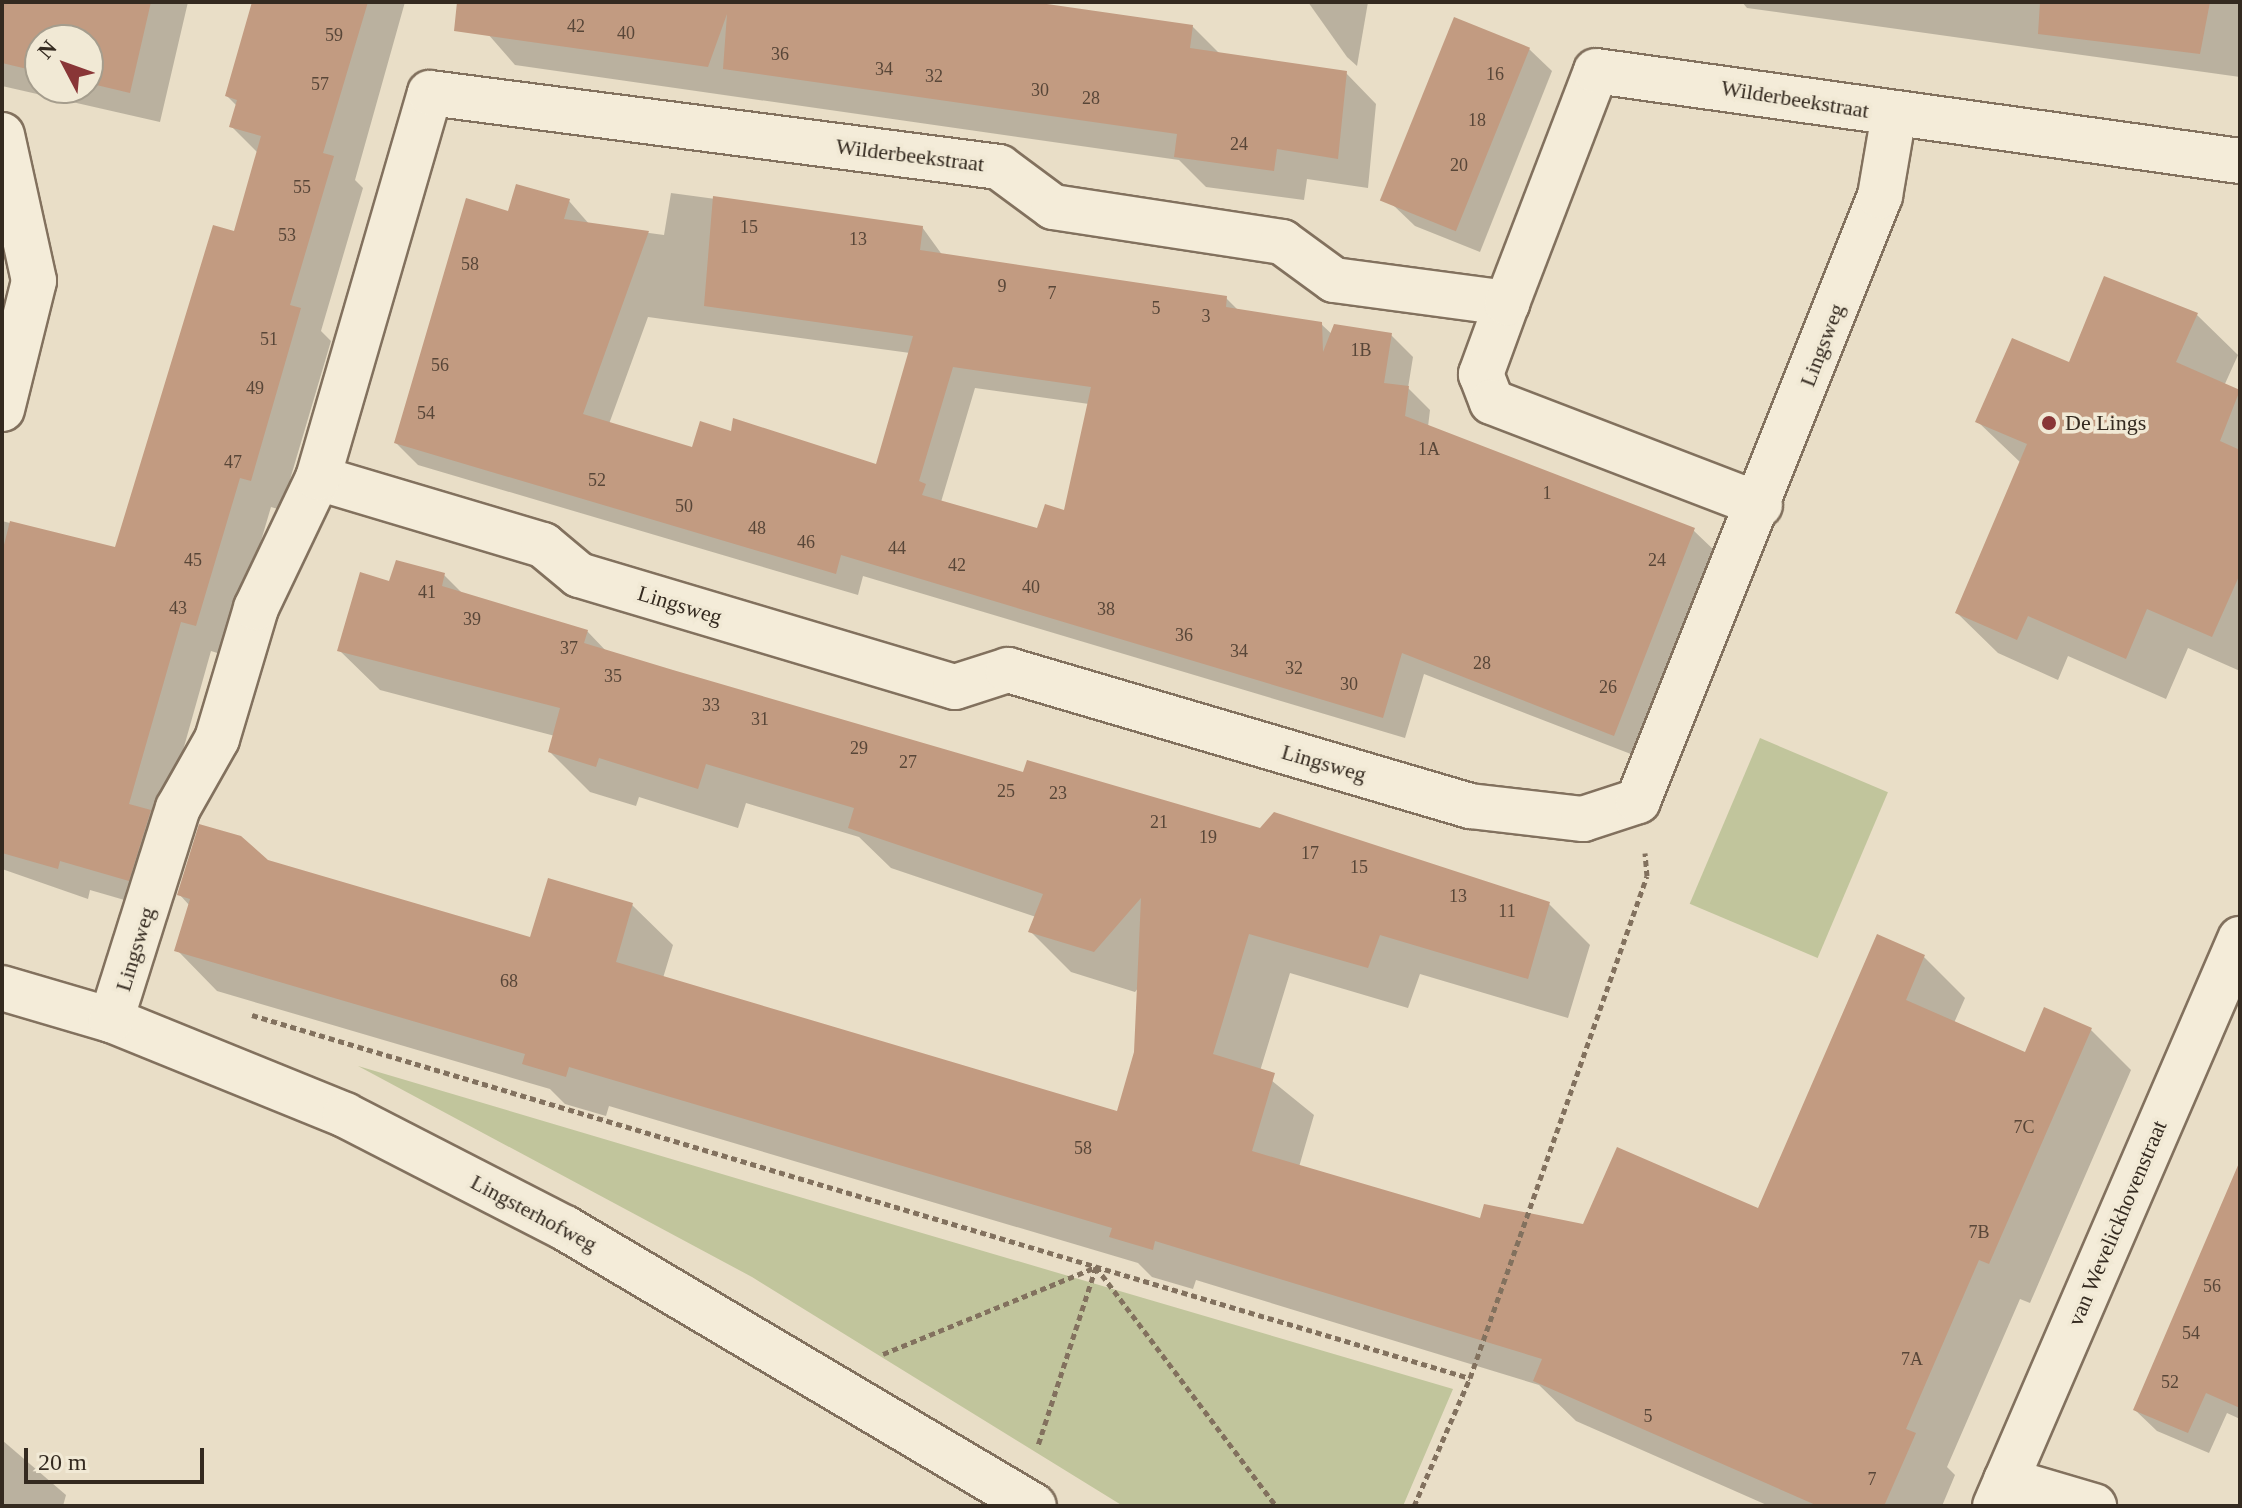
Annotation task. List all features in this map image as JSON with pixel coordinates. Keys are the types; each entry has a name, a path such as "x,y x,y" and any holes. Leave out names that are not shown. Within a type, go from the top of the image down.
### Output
{"street":[{"name":"Wilderbeekstraat","path":"1760,505 1492,402 1481,374 1596,71 2240,161"},
{"name":"Wilderbeekstraat","path":"430,93 999,167 1053,207 1282,242 1334,280 1507,303"},
{"name":"Lingsweg","path":"111,1020 178,808 217,739 256,608 318,478 430,93"},
{"name":"Lingsweg","path":"318,478 543,545 579,575 955,687 1008,670 1470,806 1583,819 1638,801 1760,505 1880,196 1894,114"},
{"path":"2,135 34,281 2,409"},
{"name":"van Wevelickhovenstraat","path":"2000,1493 2240,939"},
{"name":"Lingsterhofweg","path":"2,988 111,1020 345,1115 565,1228 827,1377 1027,1502"},
{"path":"2000,1493 2094,1506"}],"path":[{"path":"1414,1506 1470,1378 1647,876 1638,801"},
{"path":"248,1014 1470,1378"},
{"path":"827,1377 1096,1267"},
{"path":"1027,1502 1096,1267"},
{"path":"1096,1267 1276,1506"}],"green space":[{"path":"1760,738 1888,792 1818,958 1690,904"},
{"path":"358,1066 1453,1389 1403,1506 1123,1506 752,1277"}],"building":[{"path":"2,2 151,2 130,93 104,87 104,24 24,24 24,68 2,63"},
{"path":"252,2 368,2 323,153 334,156 290,305 301,308 251,481 240,478 196,626 181,622 129,804 151,810 129,881 60,861 58,869 2,853 2,553 10,521 115,547 213,225 234,231 261,136 229,127 237,100 225,96"},
{"path":"457,2 1033,2 1193,25 1190,48 1347,71 1338,159 1277,149 1274,171 1174,157 1177,134 723,69 727,14 708,67 454,31"},
{"path":"2040,2 2210,2 2200,54 2038,34"},
{"path":"1454,17 1530,48 1456,231 1380,201"},
{"path":"516,184 570,199 564,219 649,231 583,414 692,447 700,421 731,431 733,418 876,464 913,336 704,306 713,196 923,226 920,250 1227,296 1226,307 1322,322 1323,352 1334,324 1392,333 1384,383 1409,386 1405,416 1695,528 1614,736 1402,653 1383,718 841,555 836,574 394,443 466,198 508,211","holes":["953,367 1091,387 1064,510 1045,504 1037,528 922,495 926,484 919,481"]},
{"path":"2104,276 2198,313 2176,362 2240,390 2220,441 2240,450 2240,574 2212,637 2147,609 2126,659 2028,616 2017,640 1955,613 2027,444 1975,422 2012,338 2069,362"},
{"path":"396,560 445,573 442,586 588,630 584,643 673,670 1023,772 1027,760 1260,828 1274,812 1550,902 1528,979 1380,935 1368,968 1249,934 1213,1054 1275,1073 1252,1151 1480,1218 1484,1204 1583,1224 1617,1147 1758,1208 1877,934 1925,955 1906,1000 2025,1052 2044,1007 2092,1028 1989,1264 1979,1260 1906,1429 1916,1433 1884,1506 1818,1506 1533,1381 1542,1359 1155,1241 1153,1250 1109,1237 1112,1228 569,1067 566,1077 522,1064 525,1054 174,951 190,899 177,895 199,824 241,836 268,860 530,937 548,878 633,903 616,962 1117,1111 1134,1052 1141,898 1094,952 1028,932 1043,894 848,828 854,808 706,764 698,789 599,758 596,767 548,752 560,708 337,651 360,572 389,581"},
{"path":"2239,1163 2240,1408 2206,1393 2188,1433 2133,1410"}],"place":[{"name":"De Lings","path":"2049,423"}]}
